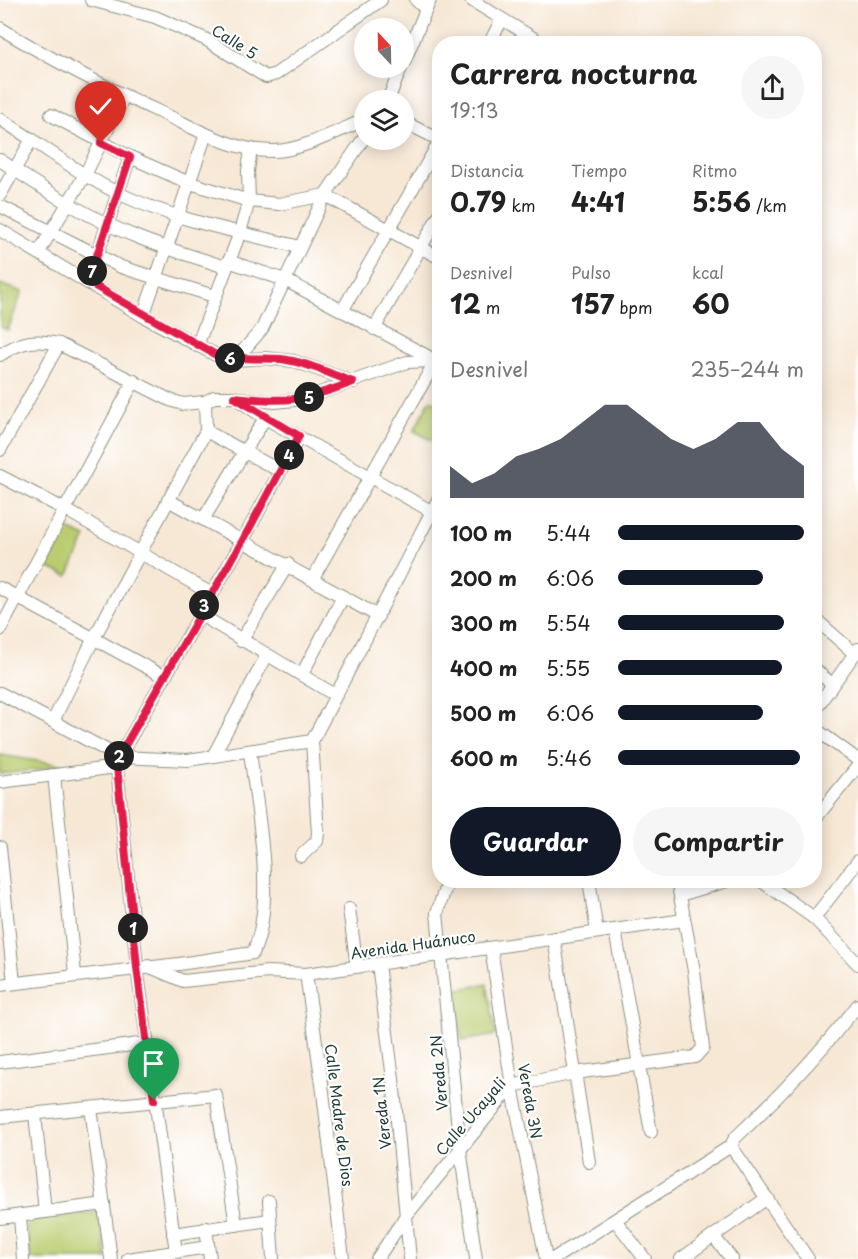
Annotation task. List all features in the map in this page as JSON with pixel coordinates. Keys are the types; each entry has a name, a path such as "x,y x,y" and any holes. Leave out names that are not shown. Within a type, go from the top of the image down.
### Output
{"street":[{"name":"Calle 5","path":"91,0 155,17 205,39 266,77 276,74 381,0"},
{"path":"471,0 530,36"},
{"path":"414,32 424,3"},
{"path":"493,36 502,18"},
{"path":"0,28 50,59 124,96 206,134 251,150 276,151 354,124"},
{"path":"39,252 86,173 124,96"},
{"path":"51,115 101,143 187,182 249,201 279,204 325,195 432,254"},
{"path":"0,119 118,193 239,235 300,247"},
{"path":"414,127 432,136"},
{"path":"143,316 187,182 206,134"},
{"path":"0,195 32,139"},
{"path":"197,346 239,235 249,201 248,171 251,150"},
{"path":"235,360 262,329 325,195 356,150"},
{"path":"342,311 432,154"},
{"path":"88,282 130,157"},
{"path":"0,160 68,203 108,224 167,247 285,280 374,329 432,356"},
{"path":"0,206 97,256 214,296"},
{"path":"374,329 432,227"},
{"path":"0,230 197,346 235,360 265,358 294,361 353,382"},
{"path":"0,355 22,342 38,341 59,344 170,400 183,404 205,402 214,397 275,402 303,399 406,362 432,360"},
{"path":"0,450 59,344"},
{"path":"313,578 432,370"},
{"path":"0,630 134,381"},
{"path":"234,397 265,418 431,511 312,741 318,834 317,841 301,856"},
{"path":"53,721 94,638 206,431 205,402"},
{"path":"204,518 265,418"},
{"path":"206,431 245,450 280,471"},
{"path":"176,1252 147,1043 142,967 118,762 163,676 243,540 299,436"},
{"path":"0,476 66,510 210,593"},
{"path":"168,500 288,564 378,616"},
{"path":"242,641 288,564"},
{"path":"0,588 163,676"},
{"path":"302,674 343,597"},
{"path":"199,614 335,695"},
{"path":"822,624 856,651 822,699"},
{"path":"213,756 267,656"},
{"path":"822,676 832,684"},
{"path":"0,693 53,721 118,762"},
{"path":"822,734 858,760"},
{"path":"0,782 54,775 118,762 188,760 312,741"},
{"path":"0,985 251,954 255,951 263,910 265,882 249,751"},
{"path":"822,810 858,766"},
{"path":"54,775 75,974"},
{"path":"0,847 14,983"},
{"path":"814,918 858,861"},
{"name":"Vereda 2N","path":"445,888 437,913 440,955 460,1149 476,1259"},
{"path":"590,888 597,932"},
{"path":"679,888 684,920"},
{"path":"680,895 703,888"},
{"path":"773,888 814,918 858,964"},
{"path":"349,909 357,967"},
{"name":"Avenida Huánuco","path":"142,967 183,981 268,972 306,975 684,920"},
{"name":"Calle Ucayali","path":"377,1259 405,1216 512,1086 575,1073 695,1057 700,1053 703,1048 684,920"},
{"path":"615,930 637,1064 651,1132"},
{"path":"554,938 589,1162"},
{"name":"Vereda 3N","path":"490,948 512,1086 546,1259"},
{"name":"Vereda 1N","path":"378,964 393,1079 411,1259"},
{"name":"Calle Madre de Dios","path":"306,975 343,1259"},
{"path":"553,1259 731,1146 735,1138 778,1098 826,1046 858,1005"},
{"path":"0,1062 147,1043"},
{"path":"0,1117 216,1095 236,1225"},
{"path":"91,1108 111,1259"},
{"path":"35,1114 45,1212"},
{"path":"731,1146 808,1259"},
{"path":"681,1259 767,1198"},
{"path":"269,1201 273,1259"},
{"path":"0,1218 104,1204"},
{"path":"20,1216 23,1259"},
{"path":"173,1233 269,1220"},
{"path":"615,1220 645,1259"},
{"path":"128,1259 176,1252 209,1253 206,1228"},
{"path":"713,1236 732,1259"}],"green space":[{"path":"0,284 22,292 8,330 0,327"},
{"path":"430,400 432,401 432,440 414,431"},
{"path":"65,528 86,537 68,576 47,567"},
{"path":"0,755 69,766 0,774"},
{"path":"487,984 496,1035 462,1041 454,990"},
{"path":"99,1212 107,1259 30,1259 26,1221"}],"route":[{"path":"101,143 130,157 88,282 143,316 216,355 235,360 265,358 294,361 353,382 303,399 275,402 234,397 265,418 299,436 243,540 210,593 119,756 117,767 137,967 154,1100"}]}
